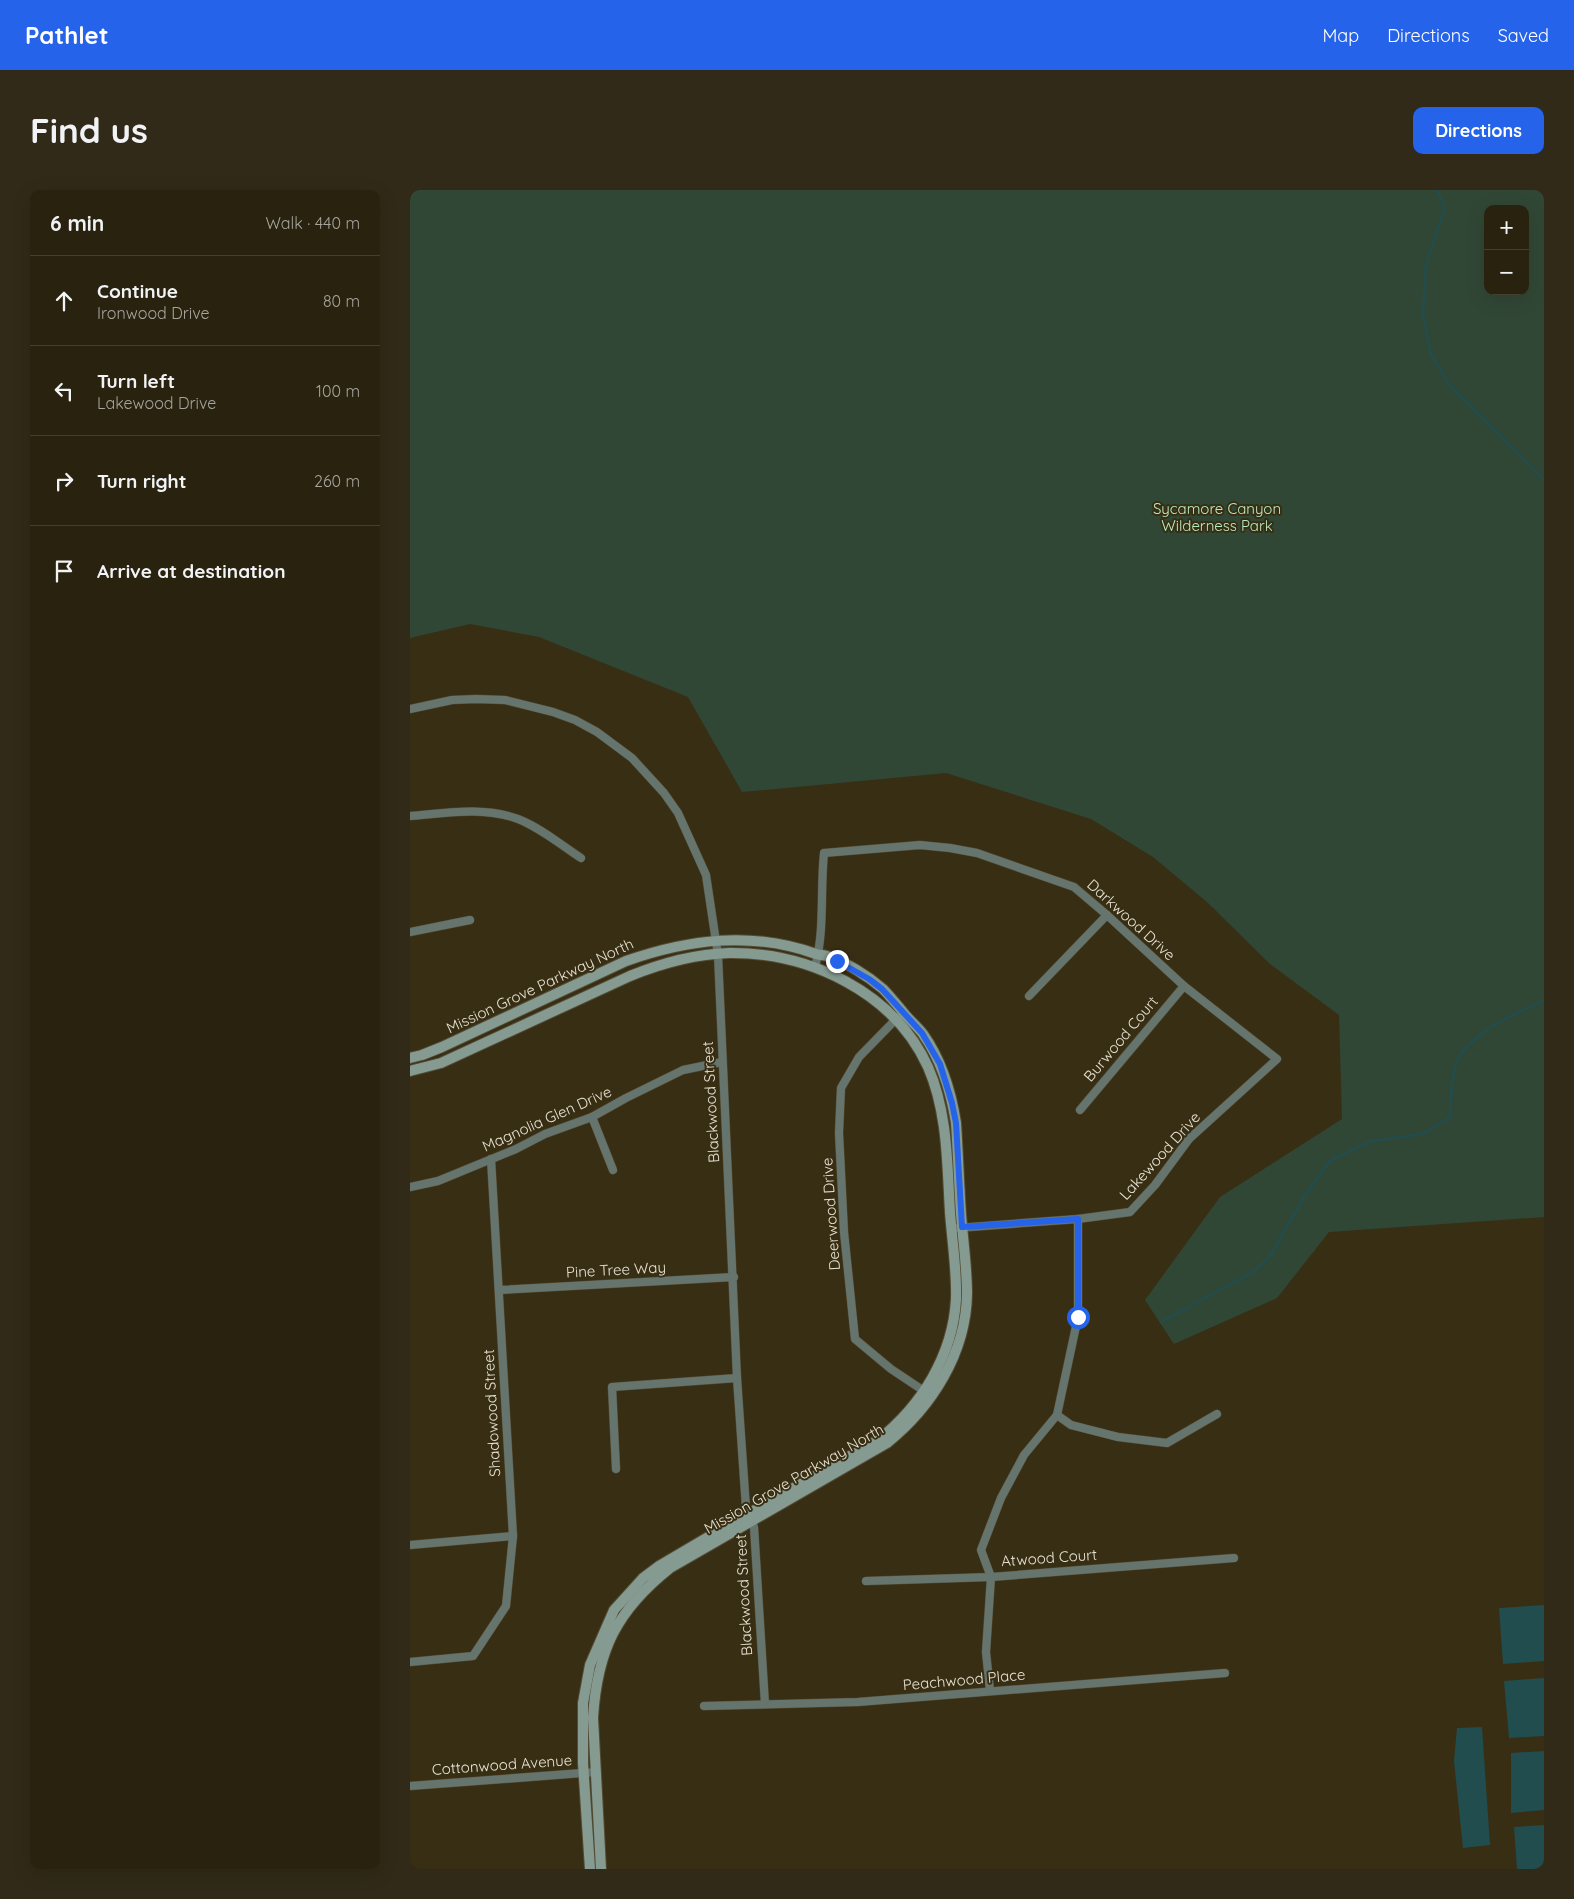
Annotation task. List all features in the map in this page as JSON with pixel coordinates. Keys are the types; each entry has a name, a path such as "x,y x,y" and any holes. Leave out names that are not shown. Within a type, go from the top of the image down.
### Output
{"street":[{"name":"Blackwood Street","path":"410,709 452,700 505,700 553,712 575,720 597,732 619,748 646,772 678,813 706,876 718,955 734,1277 737,1378 746,1508 754,1527 764,1704"},
{"path":"410,816 469,811 494,813 518,819 537,828 581,858"},
{"name":"Darkwood Drive","path":"818,955 824,854 920,845 977,853 1074,887 1184,986 1277,1059"},
{"path":"1029,996 1107,915"},
{"path":"410,932 470,920"},
{"name":"Mission Grove Parkway North","path":"411,1065 442,1047 626,961 666,948 716,941 740,940 784,944 837,961 869,979 882,989 922,1033 932,1047 951,1096 956,1123 967,1294 962,1330 949,1368 928,1394"},
{"name":"Mission Grove Parkway North","path":"411,1065 441,1064 645,970 676,960 718,955 756,955 815,967 841,978 863,992 884,1009 921,1055 935,1087 945,1135 956,1298 948,1342 928,1394 916,1417 887,1444 751,1518 670,1568 638,1596 627,1610 600,1666 592,1718 601,1869"},
{"path":"815,967 818,955"},
{"name":"Burwood Court","path":"1080,1110 1184,986"},
{"name":"Deerwood Drive","path":"903,1012 860,1057 841,1088 839,1133 844,1232 856,1339 891,1369 928,1394"},
{"name":"Lakewood Drive","path":"951,1228 1078,1219 1130,1212 1155,1185 1188,1139 1277,1059"},
{"name":"Magnolia Glen Drive","path":"410,1187 438,1182 545,1134 592,1117 683,1070 722,1062"},
{"path":"592,1117 613,1170"},
{"name":"Shadowood Street","path":"410,1662 473,1656 506,1606 513,1536 491,1159"},
{"path":"990,1691 986,1652 991,1576 981,1550 1001,1498 1024,1455 1057,1416 1078,1317 1078,1219"},
{"name":"Pine Tree Way","path":"499,1290 734,1277"},
{"path":"616,1469 612,1387 737,1378"},
{"path":"1057,1416 1071,1425 1118,1437 1167,1444 1217,1414"},
{"name":"Mission Grove Parkway North","path":"590,1869 582,1722 585,1684 597,1647 614,1610 643,1578 659,1566 724,1527 751,1518"},
{"path":"410,1545 513,1536"},
{"name":"Atwood Court","path":"866,1581 991,1576 1234,1558"},
{"name":"Peachwood Place","path":"704,1706 858,1702 1225,1673"},
{"name":"Cottonwood Avenue","path":"410,1786 596,1772"}],"green space":[{"name":"Sycamore Canyon Wilderness Park","path":"410,190 1544,190 1544,1217 1329,1232 1277,1298 1174,1344 1145,1300 1220,1197 1342,1119 1339,1015 1270,964 1207,902 1153,857 1091,819 946,773 742,792 688,697 539,637 470,624 410,638"}],"water":[{"path":"1544,1605 1544,1661 1503,1664 1499,1608"},
{"path":"1544,1678 1544,1736 1509,1738 1504,1681"},
{"path":"1482,1727 1490,1845 1463,1848 1454,1761 1457,1728"},
{"path":"1544,1751 1544,1810 1511,1813 1511,1753"},
{"path":"1544,1825 1544,1869 1517,1869 1514,1827"}],"waterway":[{"path":"1437,190 1445,208 1426,265 1423,313 1431,354 1449,384 1544,480"},
{"path":"1161,1322 1253,1272 1271,1255 1303,1198 1331,1160 1371,1141 1423,1134 1450,1117 1454,1071 1458,1059 1465,1049 1496,1024 1544,1001"}],"route":[{"path":"837,961 869,979 891,998 922,1033 932,1047 940,1064 947,1082 956,1123 962,1227 1078,1219 1078,1317"}]}
